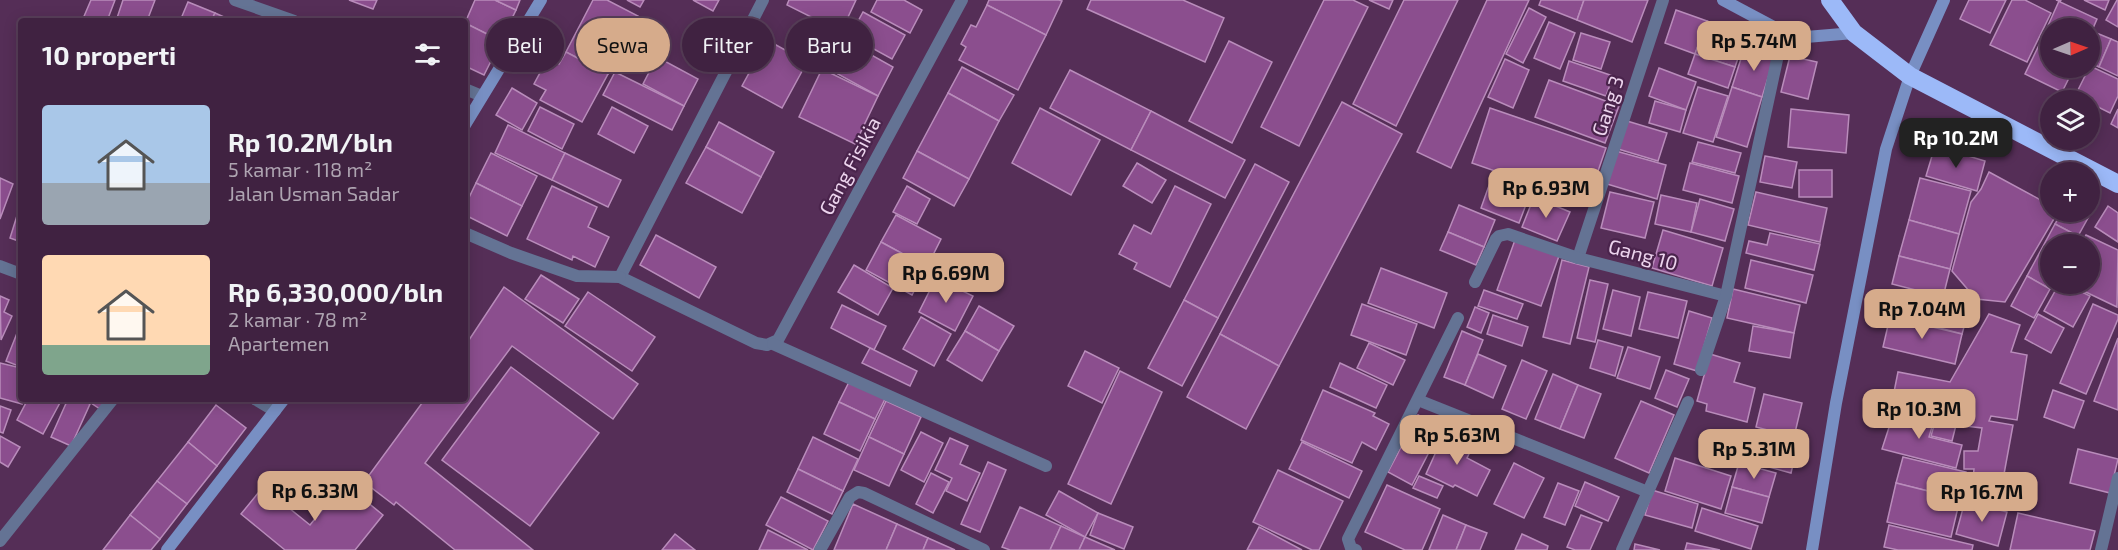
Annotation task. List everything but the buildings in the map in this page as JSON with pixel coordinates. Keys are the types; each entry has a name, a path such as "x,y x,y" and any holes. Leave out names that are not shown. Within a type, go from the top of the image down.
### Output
{"highway":[{"path":"1830,0 1854,33 1910,76 2118,184"}],"main road":[{"path":"468,120 541,0"},
{"path":"1723,0 1783,32 1806,37 1854,33"},
{"path":"1812,550 1836,403 1886,150 1910,76 1944,0"},
{"path":"167,550 282,402"}],"street":[{"path":"235,0 286,18"},
{"path":"620,277 763,0"},
{"name":"Gang Fisikia","path":"770,344 778,340 962,0"},
{"name":"Gang 3","path":"1578,258 1663,0"},
{"path":"1701,370 1726,296 1783,32"},
{"path":"468,90 482,96"},
{"path":"468,234 512,254 577,276 620,277 756,343 770,344 1047,466"},
{"name":"Gang 10","path":"1476,282 1496,239 1504,234 1578,258 1726,296"},
{"path":"0,266 18,273"},
{"path":"1356,550 1351,548 1348,539 1458,318"},
{"path":"1418,400 1648,492"},
{"path":"0,541 111,402"},
{"path":"260,402 275,411"},
{"path":"1622,550 1688,402"},
{"path":"2101,550 2118,478"},
{"path":"820,550 850,497 858,492 984,550"}]}
